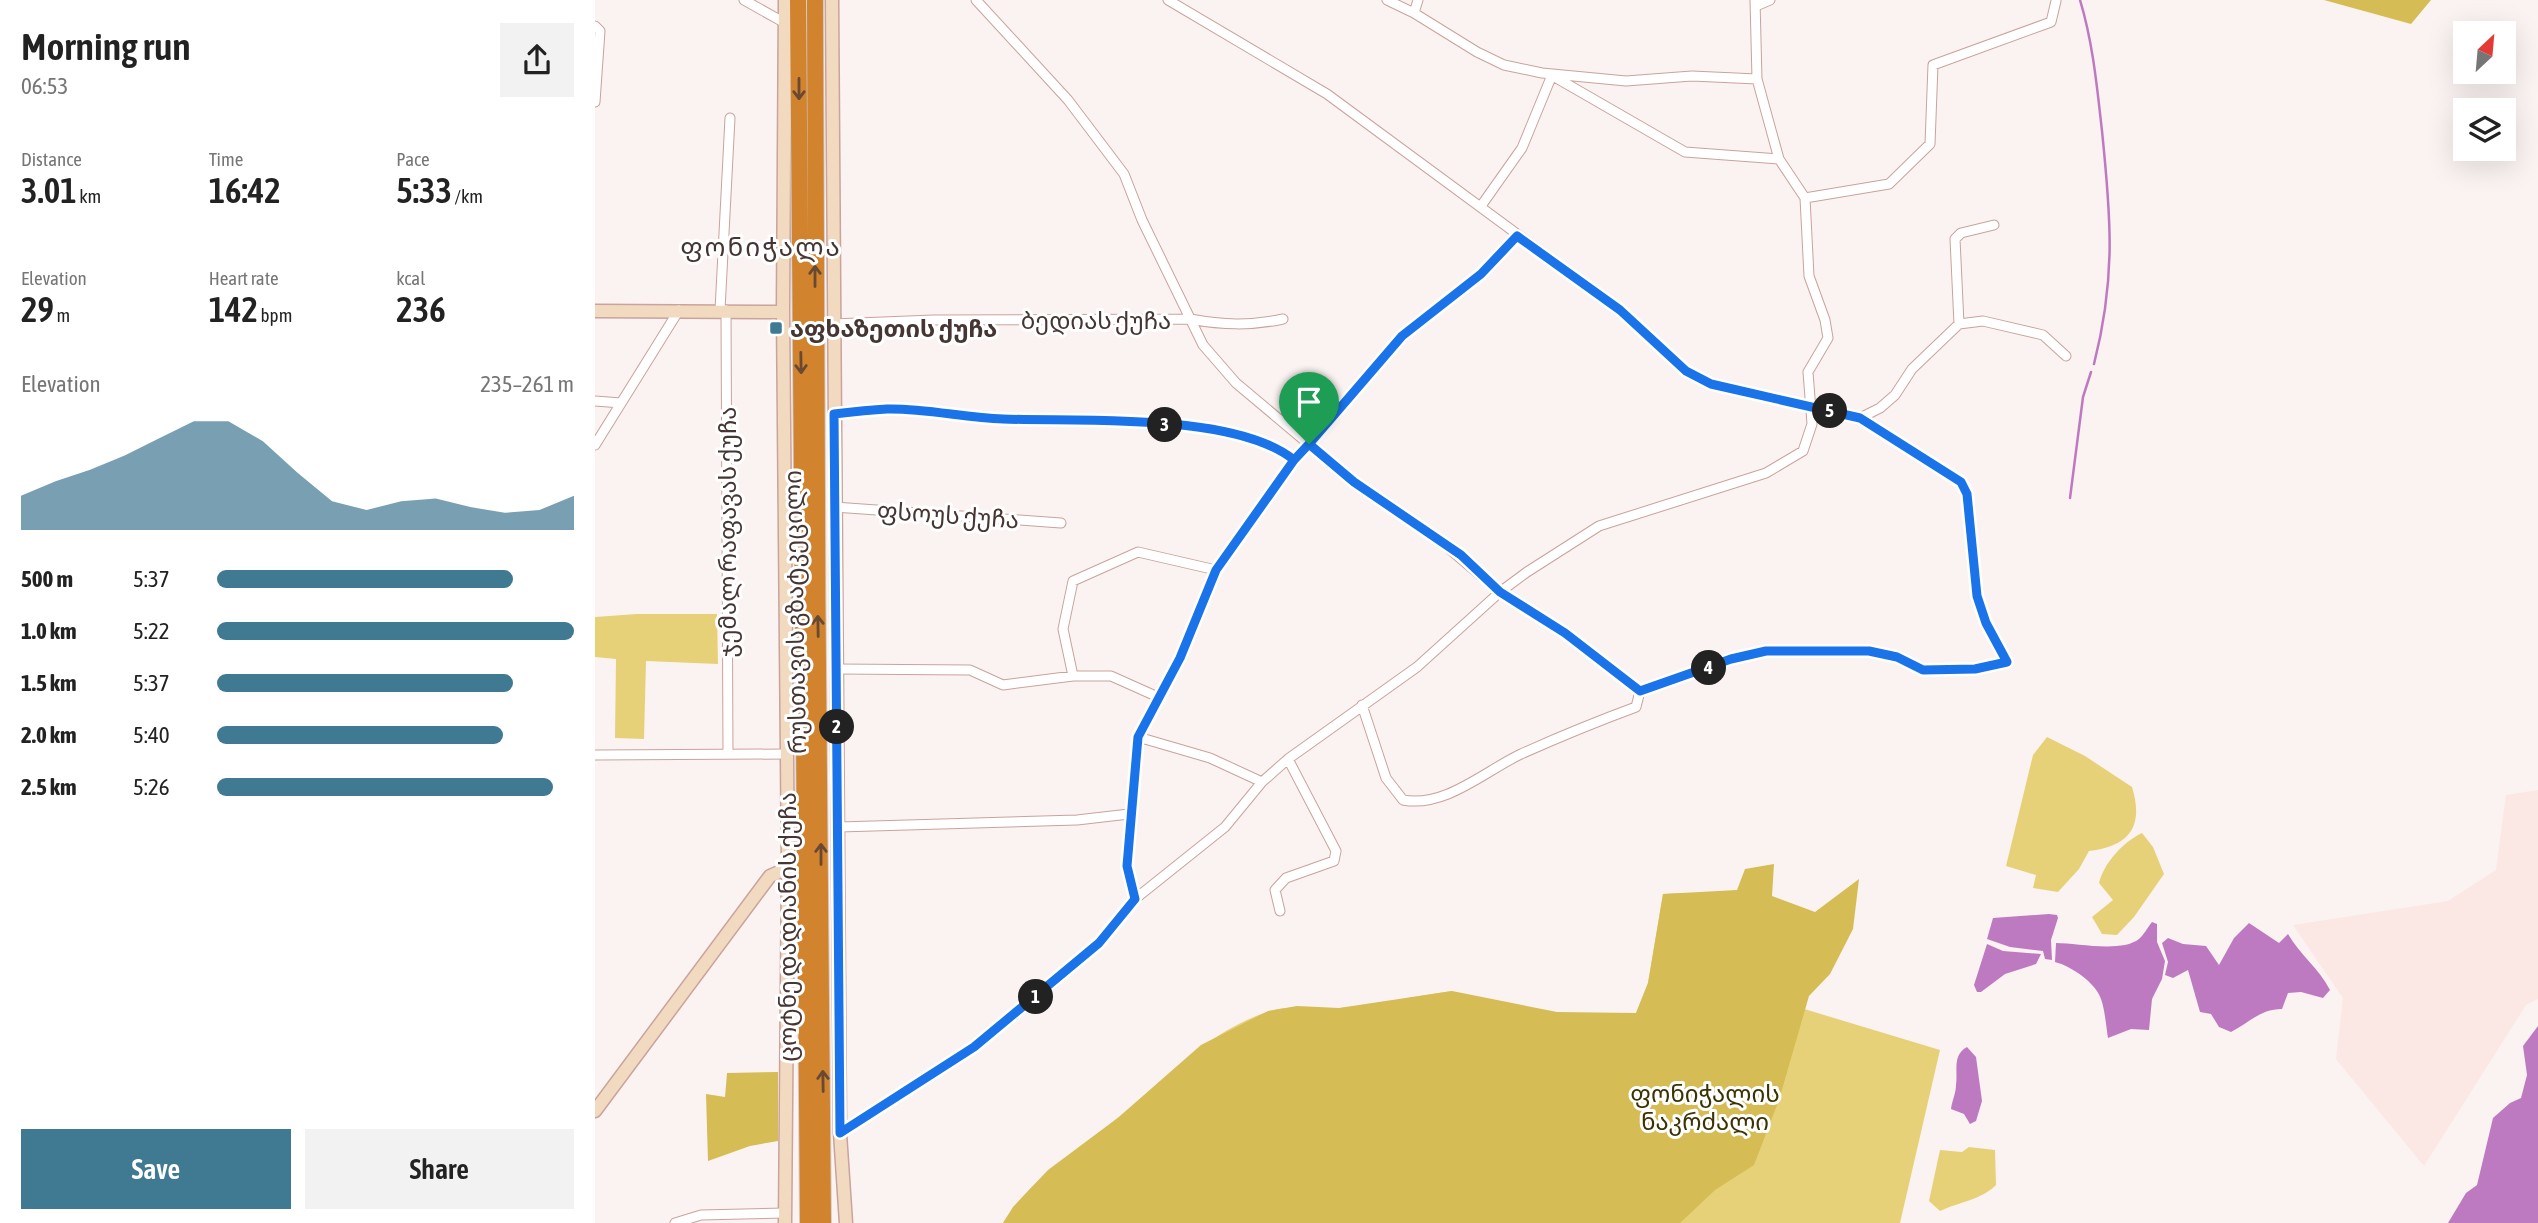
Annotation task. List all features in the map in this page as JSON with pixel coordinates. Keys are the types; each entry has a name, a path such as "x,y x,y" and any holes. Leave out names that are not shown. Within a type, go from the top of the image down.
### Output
{"highway":[{"name":"რუსთავის გზატკეცილი","path":"798,0 808,1223"},
{"name":"რუსთავის გზატკეცილი","path":"815,0 814,411 824,1123 823,1223"},
{"path":"824,1123 834,1223"},
{"path":"789,1220 806,1141"}],"street":[{"path":"744,0 785,23"},
{"name":"ცოტნე დადიანის ქუჩა","path":"785,0 783,312 789,868 789,1220"},
{"name":"ცოტნე დადიანის ქუჩა","path":"832,0 840,1133 846,1223"},
{"path":"976,0 1068,100 1124,174 1142,220 1203,345 1236,383 1354,482 1461,555 1500,592 1565,633 1640,691"},
{"path":"1168,0 1327,94 1620,310 1686,371 1711,384 1860,418 1961,482 1967,494 1977,596 1986,623 2007,662 1975,669 1923,670 1897,657 1869,651 1766,651 1731,659 1640,691"},
{"path":"1387,0 1504,65 1552,75 1626,81 1692,76 1757,79"},
{"path":"1414,13 1418,0"},
{"path":"840,1133 983,1040 1099,943 1135,899 1225,827 1262,782 1288,759 1417,667 1500,592 1599,526 1766,472 1796,457 1809,437 1812,424 1808,372 1828,338 1825,320 1809,276 1805,198 1779,159 1757,79 1756,3 1770,0"},
{"path":"1805,198 1889,184 1930,144 1933,65 2051,22 2056,1"},
{"path":"595,26 600,31 601,45 595,102"},
{"path":"1482,206 1522,148 1552,75"},
{"path":"1552,75 1685,152 1779,159"},
{"name":"ჯემალ რაფავას ქუჩა","path":"728,753 723,310 730,118"},
{"path":"1959,324 1955,239 1961,233 1994,225"},
{"path":"1135,899 1127,866 1129,814 1138,737 1180,658 1216,570 1294,460 1402,336 1481,274 1517,236"},
{"path":"595,445 679,310"},
{"path":"595,311 783,312"},
{"name":"ბედიას ქუჩა","path":"833,324 933,320 1190,319 1225,326 1253,325 1283,319"},
{"path":"1860,418 1880,408 1895,394 1912,369 1959,324 1983,321 2043,335 2066,356"},
{"path":"595,401 621,403"},
{"path":"834,414 888,409 1001,419 1106,421 1206,428 1256,437 1294,460"},
{"name":"ფსოუს ქუჩა","path":"834,507 1061,523"},
{"path":"1073,676 1063,629 1073,581 1137,552 1216,570"},
{"path":"837,669 970,670 1003,685 1073,676 1111,676 1158,697"},
{"path":"1362,705 1386,778 1403,800 1416,802 1433,799 1520,755 1636,707 1640,691"},
{"path":"1138,737 1210,758 1262,782"},
{"path":"595,755 788,754"},
{"path":"1280,911 1275,890 1286,878 1334,861 1336,851 1288,759"},
{"path":"839,827 1077,820 1129,814"},
{"path":"595,1111 770,876 789,868"},
{"path":"675,1223 701,1215 789,1220"}],"shaded area":[{"path":"2538,790 2538,999 2526,1005 2424,1166 2336,1059 2343,998 2293,925 2448,901 2496,870 2506,795"},
{"path":"2057,915 2058,918 2051,940 2052,960 2045,959 2043,951 2010,947 1987,939 1993,918"},
{"path":"2152,922 2157,924 2157,942 2165,961 2162,979 2152,999 2149,1030 2131,1029 2108,1038 2098,993 2082,976 2055,962 2056,943 2121,946 2139,939"},
{"path":"2249,923 2279,943 2288,934 2330,990 2323,998 2301,992 2288,993 2282,1009 2261,1014 2231,1032 2219,1027 2211,1014 2200,1012 2188,970 2173,978 2165,975 2168,962 2162,943 2168,938 2183,944 2206,946 2219,965 2234,938"},
{"path":"1987,944 2003,951 2041,954 2036,964 2005,974 1981,992 1977,992 1974,985"},
{"path":"2538,1026 2538,1223 2448,1223 2466,1193 2477,1185 2493,1118 2510,1103 2521,1098 2527,1075 2523,1046"},
{"path":"1967,1047 1976,1057 1982,1101 1976,1121 1970,1124 1964,1114 1951,1109 1956,1088 1957,1059"}],"green space":[{"path":"2324,0 2431,0 2411,24"},
{"path":"717,614 718,664 646,661 644,739 615,738 616,659 595,657 595,617"},
{"path":"2047,737 2085,756 2132,787 2136,813 2130,832 2124,839 2089,851 2079,869 2058,892 2033,888 2036,875 2006,866 2033,755"},
{"path":"2142,833 2153,847 2164,874 2134,917 2117,935 2102,934 2092,917 2113,900 2099,883 2102,875 2115,854"},
{"name":"ფონიჭალის ნაკრძალი","path":"1774,864 1772,896 1815,912 1859,879 1853,929 1830,974 1809,996 1779,1100 1754,1165 1715,1190 1680,1223 1003,1223 1013,1207 1048,1170 1119,1117 1201,1045 1268,1011 1297,1006 1339,1008 1452,991 1557,1012 1636,1013 1648,983 1663,894 1737,890 1745,869"},
{"name":"ფონიჭალის ნაკრძალი","path":"1681,893 1801,1008 1940,1050 1900,1223 1003,1223 1042,1177 1189,1057 1226,1031 1276,1009 1341,1008 1452,991 1479,1090 1636,1013 1648,983 1663,894"},
{"path":"778,1072 778,1141 750,1146 708,1161 706,1094 725,1097 727,1073"},
{"path":"1969,1147 1995,1150 1996,1185 1977,1197 1940,1211 1929,1201 1940,1150 1962,1152"}],"waterway":[{"path":"2080,0 2096,82 2109,220 2106,304 2094,364"},
{"path":"2070,498 2083,397 2091,372"}],"place":[{"name":"აფხაზეთის ქუჩა","path":"776,328"}],"district":[{"name":"ფონიჭალა","path":"761,247"}],"route":[{"path":"1309,444 1294,460 1216,570 1180,658 1138,737 1129,814 1127,866 1135,899 1099,943 974,1047 840,1133 834,414 888,409 1001,419 1106,421 1206,428 1256,437 1282,450 1294,460 1309,444 1354,482 1461,555 1500,592 1565,633 1640,691 1698,673 1731,659 1766,651 1869,651 1897,657 1923,670 1975,669 2007,662 1986,623 1977,596 1967,494 1961,482 1914,454 1875,425 1860,418 1738,388 1711,384 1686,371 1620,310 1517,236 1481,274 1402,336 1309,444"}]}
